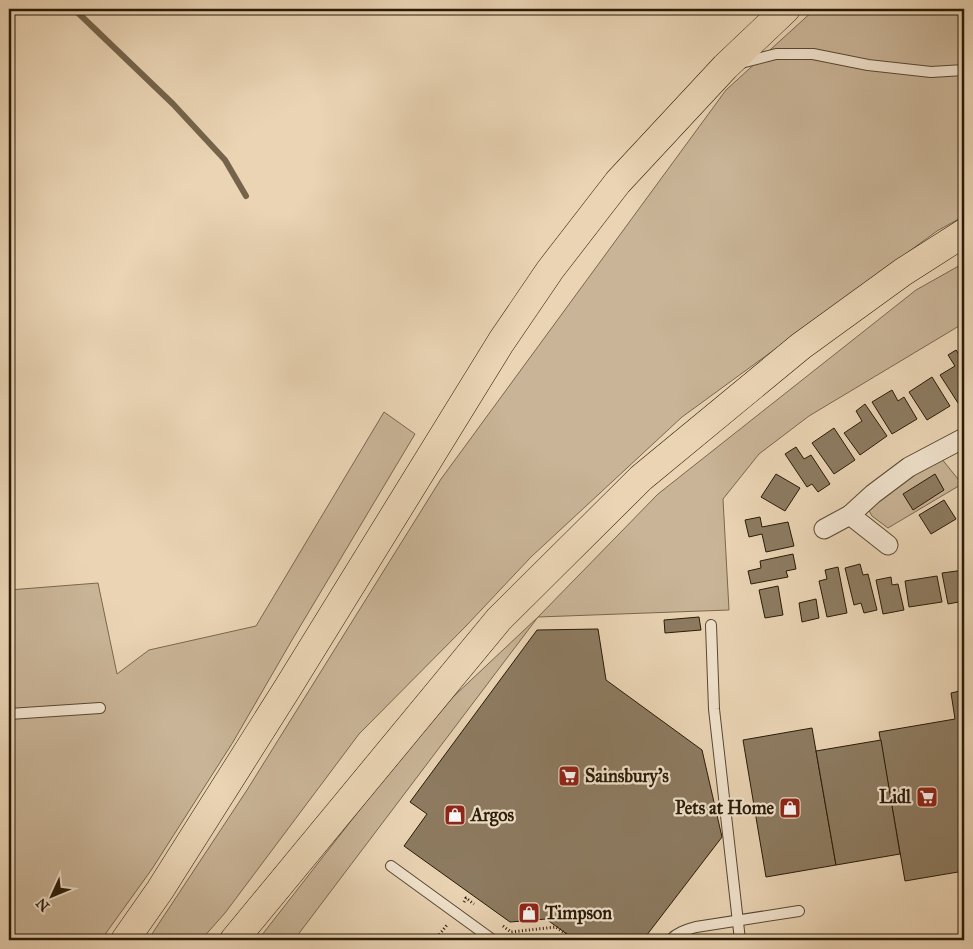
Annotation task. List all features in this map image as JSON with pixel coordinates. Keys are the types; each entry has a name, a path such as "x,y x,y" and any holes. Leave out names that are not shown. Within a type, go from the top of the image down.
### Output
{"highway":[{"path":"125,940 160,890 282,698 464,400 550,270 618,182 725,67 786,9"},
{"path":"234,940 499,619 640,478 801,346 902,272 964,233"}],"street":[{"path":"824,528 850,514 909,467 964,438"},
{"path":"850,514 888,545"}],"lane":[{"path":"725,67 776,54 813,54 868,65 931,72 964,70"},
{"path":"711,625 714,709 740,940"},
{"path":"9,714 100,708"},
{"path":"391,866 493,940"},
{"path":"670,940 683,931 799,911"}],"path":[{"path":"466,898 481,909"},
{"path":"496,920 511,932 556,927 574,940"}],"shaded area":[{"path":"815,9 964,9 964,216 937,231 682,417 531,557 359,734 225,913 201,940 148,940 247,790 441,479 726,90"},
{"path":"964,263 964,323 809,416 759,454 723,499 729,610 538,617 658,494 916,290"},
{"path":"384,412 415,434 233,742 152,869 101,940 9,940 9,590 98,583 117,674 149,650 256,626"},
{"path":"941,458 962,484 888,528 872,516 868,509 870,502"},
{"path":"538,617 294,940 258,940 379,785 453,697"}],"building":[{"path":"956,350 964,362 964,399 958,403 940,375 955,366 948,355"},
{"path":"932,377 950,406 927,420 909,392"},
{"path":"892,390 898,401 904,397 917,419 892,434 872,402"},
{"path":"865,404 887,436 860,455 844,433 862,421 856,411"},
{"path":"834,428 855,460 834,474 812,443"},
{"path":"796,447 804,459 811,455 830,484 818,492 812,484 807,487 785,454"},
{"path":"776,474 800,488 785,511 761,497"},
{"path":"935,474 944,490 913,510 903,494"},
{"path":"944,500 956,519 931,534 919,515"},
{"path":"760,517 762,527 788,522 794,546 766,552 762,534 749,537 745,520"},
{"path":"793,554 796,569 786,571 788,577 751,584 748,571 761,568 760,561"},
{"path":"860,564 863,575 868,574 877,610 864,613 861,603 854,605 845,568"},
{"path":"838,567 847,613 827,617 819,581 827,579 825,570"},
{"path":"964,570 964,601 948,604 942,573"},
{"path":"937,576 942,602 909,607 905,581"},
{"path":"891,577 892,585 898,584 904,610 883,614 876,580"},
{"path":"778,586 783,615 765,618 759,590"},
{"path":"816,599 819,618 802,622 799,603"},
{"path":"699,617 701,630 665,633 664,620"},
{"name":"Sainsbury's","path":"598,629 606,680 702,750 722,837 643,940 575,940 546,919 510,922 404,846 427,814 410,802 537,630"},
{"name":"Lidl","path":"964,690 964,871 905,881 879,732 955,719 951,693"},
{"name":"Pets at Home","path":"812,728 836,865 766,877 743,740"},
{"path":"881,740 900,854 836,865 816,751"}],"waterway":[{"path":"74,9 173,104 225,160 246,196"}],"place":[{"name":"Sainsbury's","path":"569,776"},
{"name":"Lidl","path":"927,797"},
{"name":"Pets at Home","path":"790,808"},
{"name":"Argos","path":"455,815"},
{"name":"Timpson","path":"529,913"}]}
